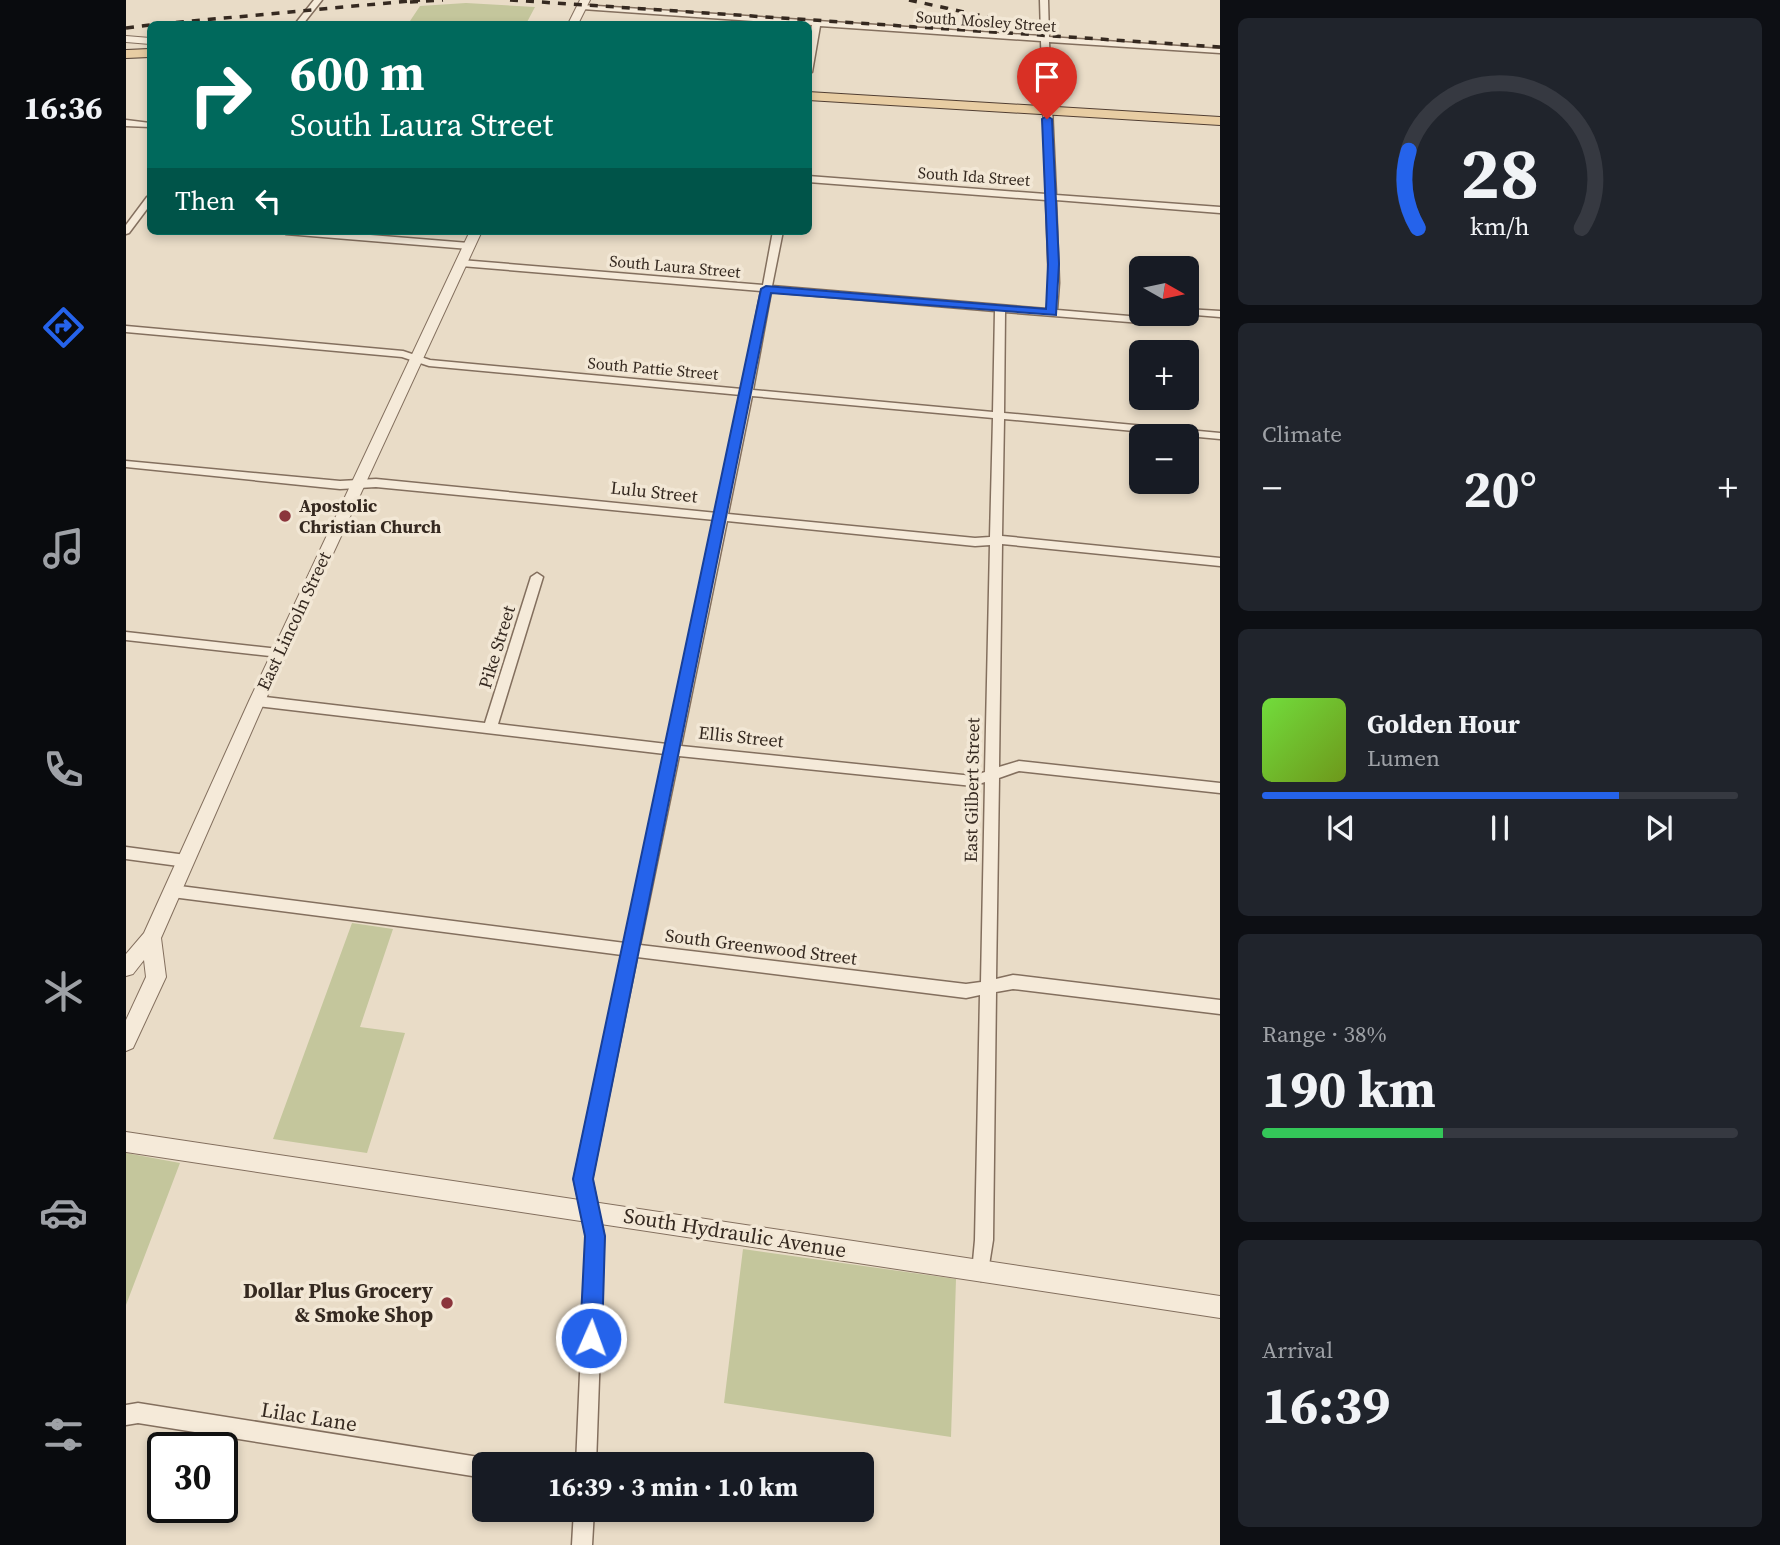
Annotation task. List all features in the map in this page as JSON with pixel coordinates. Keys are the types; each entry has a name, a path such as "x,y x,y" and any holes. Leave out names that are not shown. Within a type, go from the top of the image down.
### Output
{"main road":[{"path":"126,46 147,43"},
{"path":"126,54 147,53"},
{"path":"812,87 1021,104 1047,110"},
{"path":"812,96 1220,121"}],"street":[{"path":"301,21 318,0"},
{"path":"1044,0 1043,38 1052,198 1052,313"},
{"path":"574,21 583,4"},
{"name":"South Mosley Street","path":"583,4 781,21"},
{"name":"South Mosley Street","path":"812,24 1220,51"},
{"path":"812,48 816,24"},
{"path":"126,39 147,42"},
{"path":"126,123 147,125"},
{"name":"South Ida Street","path":"812,179 1220,210"},
{"path":"126,231 131,218 147,202"},
{"path":"335,235 469,246"},
{"name":"East Lincoln Street","path":"126,968 151,937 173,891 279,653 474,235"},
{"path":"587,1452 595,1236 583,1179 777,235"},
{"name":"South Laura Street","path":"461,263 1129,319"},
{"name":"East Gilbert Street","path":"981,1272 984,1240 989,987 1000,309"},
{"path":"1199,313 1220,314"},
{"name":"South Pattie Street","path":"126,329 403,354 429,363 1220,436"},
{"name":"Lulu Street","path":"126,464 340,485 393,485 975,542 995,541 1220,562"},
{"name":"Pike Street","path":"490,729 537,577"},
{"path":"126,636 279,653"},
{"name":"Ellis Street","path":"257,701 672,750 973,781 1019,766 1220,788"},
{"path":"126,853 186,861"},
{"name":"South Greenwood Street","path":"173,891 966,991 1013,982 1220,1007"},
{"path":"126,1042 156,978 151,937"},
{"name":"South Hydraulic Avenue","path":"126,1142 1220,1307"},
{"name":"Lilac Lane","path":"126,1415 138,1413 472,1466"},
{"path":"582,1545 583,1522"}],"green space":[{"path":"466,3 535,7 528,21 410,21 420,6"},
{"path":"352,923 393,929 360,1027 405,1033 367,1153 273,1139"},
{"path":"126,1153 180,1163 126,1305"},
{"path":"743,1249 956,1279 951,1437 724,1403"}],"railway":[{"path":"192,21 420,0"},
{"path":"410,2 443,0"},
{"path":"510,0 1220,47"},
{"path":"909,0 1033,27"},
{"path":"126,28 147,25"}],"place":[{"name":"Apostolic Christian Church","path":"285,516"},
{"name":"Dollar Plus Grocery & Smoke Shop","path":"447,1303"}],"route":[{"path":"591,1338 595,1236 583,1179 736,448 766,289 1052,313 1052,198 1047,119"}]}
